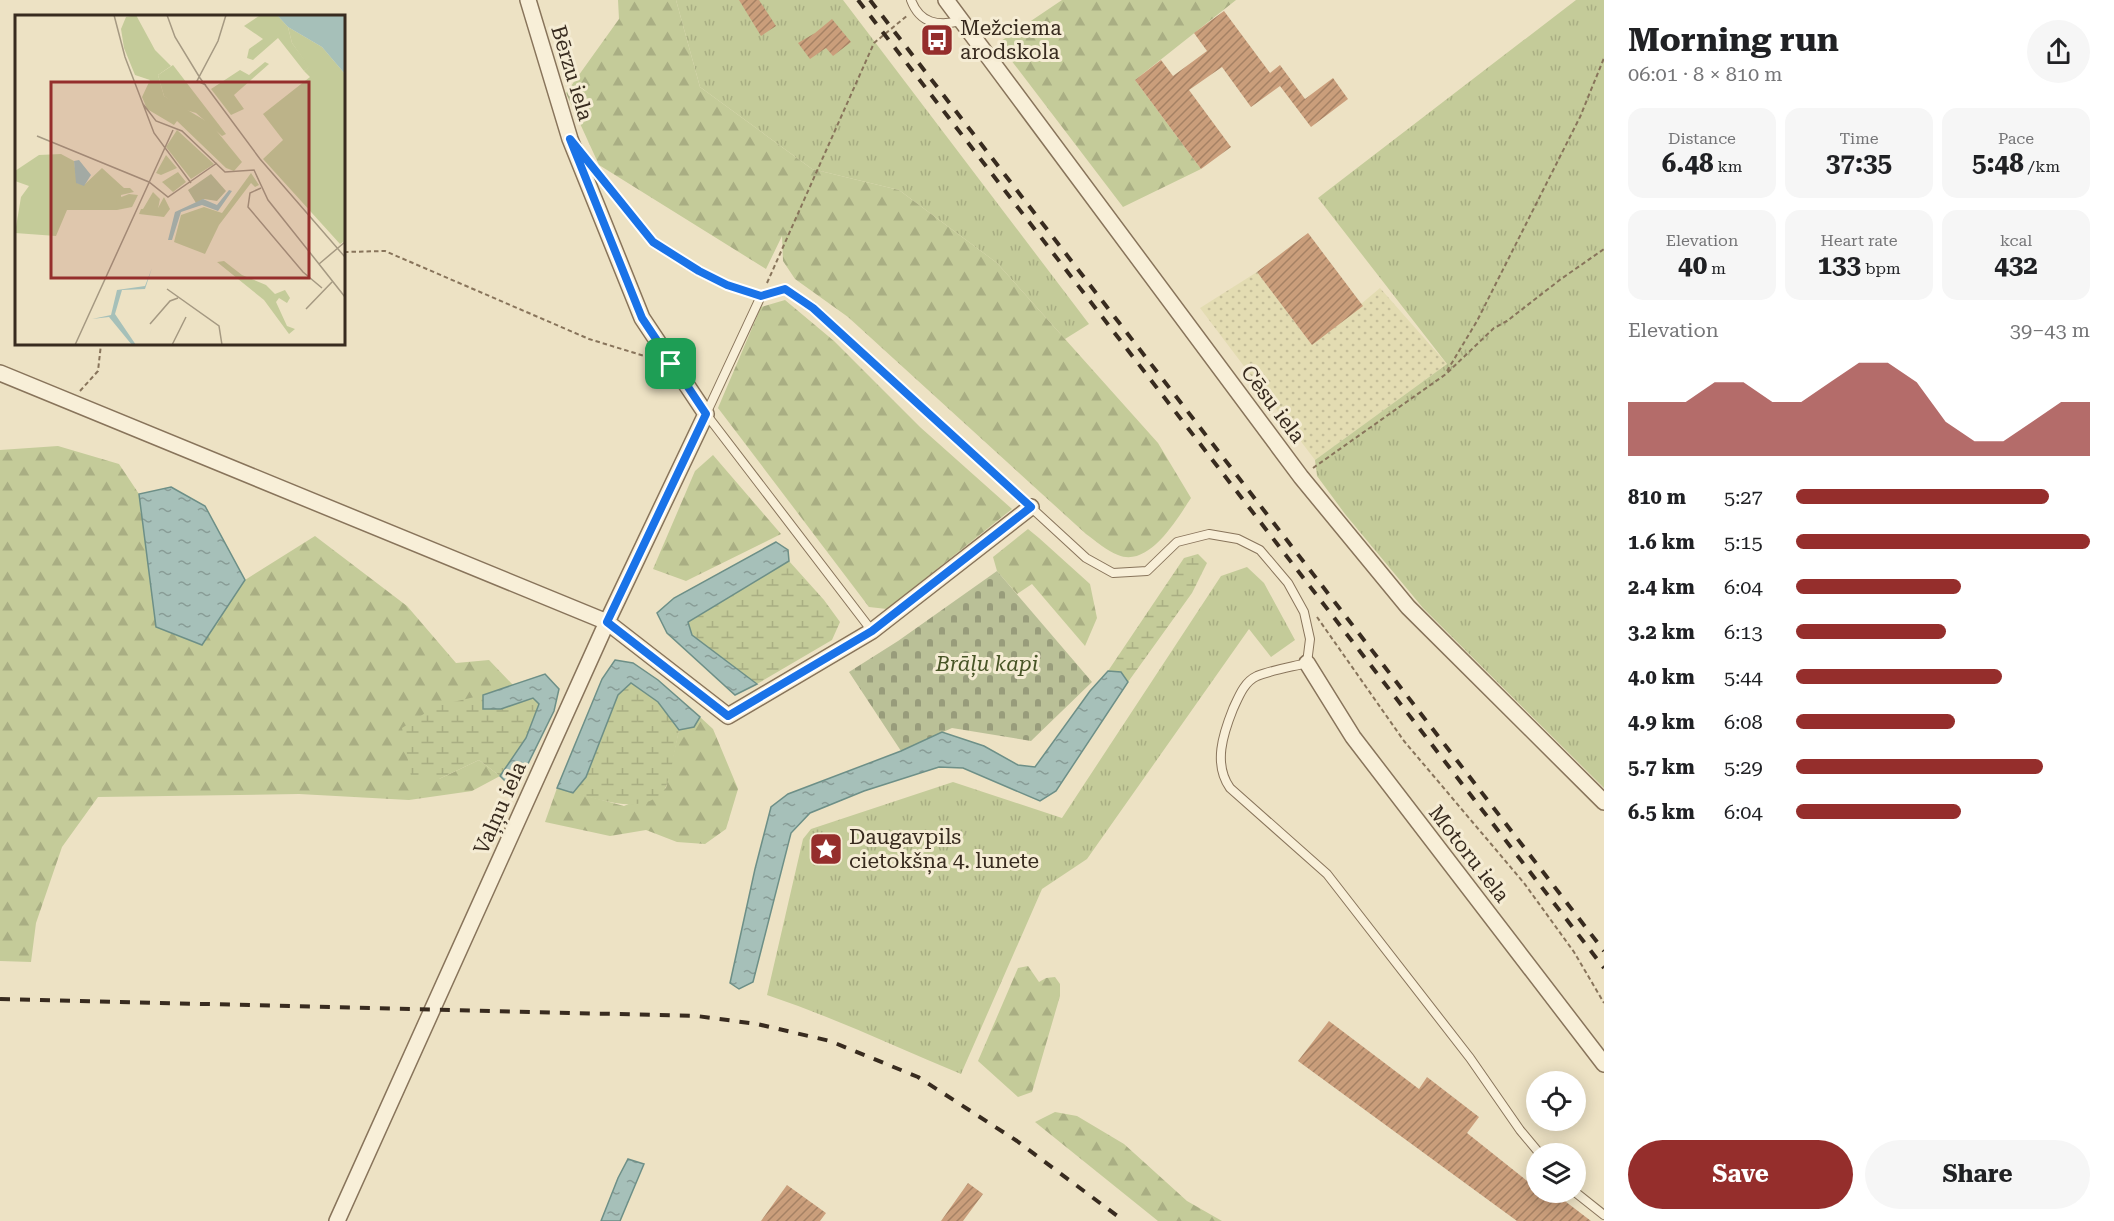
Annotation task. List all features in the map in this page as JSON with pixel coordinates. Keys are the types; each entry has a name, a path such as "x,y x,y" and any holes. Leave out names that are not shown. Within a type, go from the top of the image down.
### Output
{"street":[{"name":"Bērzu iela","path":"528,0 570,139 642,318 706,414"},
{"name":"Cēsu iela","path":"946,0 1301,477 1408,607 1604,802"},
{"path":"0,373 607,622 728,716 872,631 1031,507"},
{"name":"Vaļņu iela","path":"337,1221 607,622 706,414"},
{"name":"Motoru iela","path":"1307,663 1353,737 1604,1064"}],"lane":[{"path":"911,0 914,9 926,20 943,25 961,21"},
{"path":"570,139 653,242 699,271 727,285 761,296 785,289 813,308 1086,558 1113,573 1147,571 1177,542 1209,534 1238,538 1260,550 1288,583 1304,612 1311,639 1307,663 1256,676 1240,692 1224,731 1221,746 1222,772 1225,781 1230,788 1327,874 1470,1058 1531,1143"},
{"path":"761,296 706,414 872,631"},
{"path":"1586,1201 1604,1215"}],"path":[{"path":"761,296 874,43 914,9"},
{"path":"1446,374 1477,321 1580,117 1604,58"},
{"path":"1301,477 1446,374 1494,328 1507,321 1604,249"},
{"path":"345,252 385,251 589,339 671,364"},
{"path":"66,400 79,393 98,371 101,345"},
{"path":"1317,617 1404,741 1524,883 1574,952 1604,1003"}],"shaded area":[{"path":"1257,272 1312,345 1380,288 1447,364 1315,460 1200,308"}],"green space":[{"path":"618,0 676,0 700,87 812,169 899,190 997,263 1158,443 1191,498 1161,539 1141,555 1129,557 1114,553 1086,534 848,317 795,279 783,261 782,236 766,269 599,165 566,93 619,19"},
{"path":"676,0 843,0 1089,324 1065,339 997,263 899,190 812,169 700,87"},
{"path":"1062,0 1236,0 1135,80 1201,169 1123,207 998,43"},
{"path":"1576,0 1604,0 1604,788 1423,608 1345,514 1317,476 1315,460 1447,364 1318,198"},
{"path":"785,300 834,341 920,427 1012,509 887,609 869,607 718,408 761,307"},
{"path":"58,446 119,464 139,494 157,627 202,645 245,580 315,536 407,606 456,663 489,660 513,685 483,695 439,779 479,760 500,776 472,791 409,800 299,794 98,797 62,847 36,923 31,962 0,961 0,450"},
{"path":"713,455 781,534 686,581 653,569 695,471"},
{"path":"1028,529 1090,584 1097,618 1085,646 1032,584 1017,594 997,571 993,557"},
{"path":"1198,554 1207,563 1192,593 1128,682 1121,672 1108,671 1184,558"},
{"path":"789,561 824,600 840,622 832,640 757,684 692,635 688,622"},
{"path":"1247,567 1264,583 1295,640 1271,657 1249,629 1087,859 1042,889 961,1074 767,995 803,839 811,829 953,782 1062,818 1221,576"},
{"name":"Brāļu kapi","path":"997,571 1092,682 1031,741 952,728 901,751 849,672 898,641"},
{"path":"631,683 658,702 679,730 665,789 646,802 634,804 608,802 573,793 586,777 618,695"},
{"path":"483,695 483,709 501,709 533,698 539,704 526,738 500,776 479,760 439,779 411,776 402,728 436,706"},
{"path":"700,717 713,729 738,789 726,829 705,844 677,842 646,830 610,836 545,822 557,788 624,806 666,788 679,730 694,727"},
{"path":"1028,966 1039,982 1055,977 1060,984 1060,996 1032,1092 1018,1097 978,1061 1018,968"},
{"path":"1055,1112 1077,1116 1124,1144 1187,1201 1222,1221 1158,1221 1035,1122"}],"water":[{"path":"171,487 205,506 245,580 202,645 156,627 139,494"},
{"path":"776,542 788,550 789,561 688,622 692,635 757,684 735,695 667,633 657,613 674,598"},
{"path":"615,660 633,663 658,680 700,717 694,727 679,730 658,702 631,683 618,695 586,777 573,793 557,788 602,679"},
{"path":"1108,671 1121,672 1128,682 1056,791 1040,801 963,768 939,767 864,791 810,813 791,833 753,982 739,989 730,983 771,807 788,794 901,751 942,732 984,746 1018,765 1035,767 1090,691"},
{"path":"545,674 559,689 554,711 519,782 508,784 500,776 526,738 539,704 533,698 501,709 483,709 483,695"},
{"path":"628,1159 644,1164 620,1221 601,1221 618,1178"}],"building":[{"path":"739,0 759,0 776,26 761,36"},
{"path":"1224,11 1270,73 1280,65 1305,99 1333,78 1348,99 1311,127 1280,86 1251,107 1222,67 1189,90 1231,147 1201,169 1135,80 1161,60 1173,76 1207,51 1194,33"},
{"path":"832,19 851,42 833,56 826,48 810,59 798,43"},
{"path":"1308,233 1363,306 1312,345 1257,272"},
{"path":"1329,1021 1419,1089 1427,1077 1479,1117 1467,1133 1526,1180 1526,1203 1567,1203 1591,1221 1517,1221 1298,1061"},
{"path":"968,1183 983,1194 963,1221 941,1221"},
{"path":"787,1185 826,1213 820,1221 761,1221"}],"railway":[{"path":"858,0 1604,968"},
{"path":"870,0 1604,951"},
{"path":"0,999 697,1016 757,1024 830,1041 918,1077 1017,1141 1124,1221"}],"place":[{"name":"Mežciema arodskola","path":"937,40"},
{"name":"Daugavpils cietokšņa 4. lunete","path":"826,849"}],"route":[{"path":"570,139 653,242 699,271 727,285 761,296 785,289 813,308 1031,507 872,631 728,716 607,622 706,414 671,364 642,318 570,139"}]}
